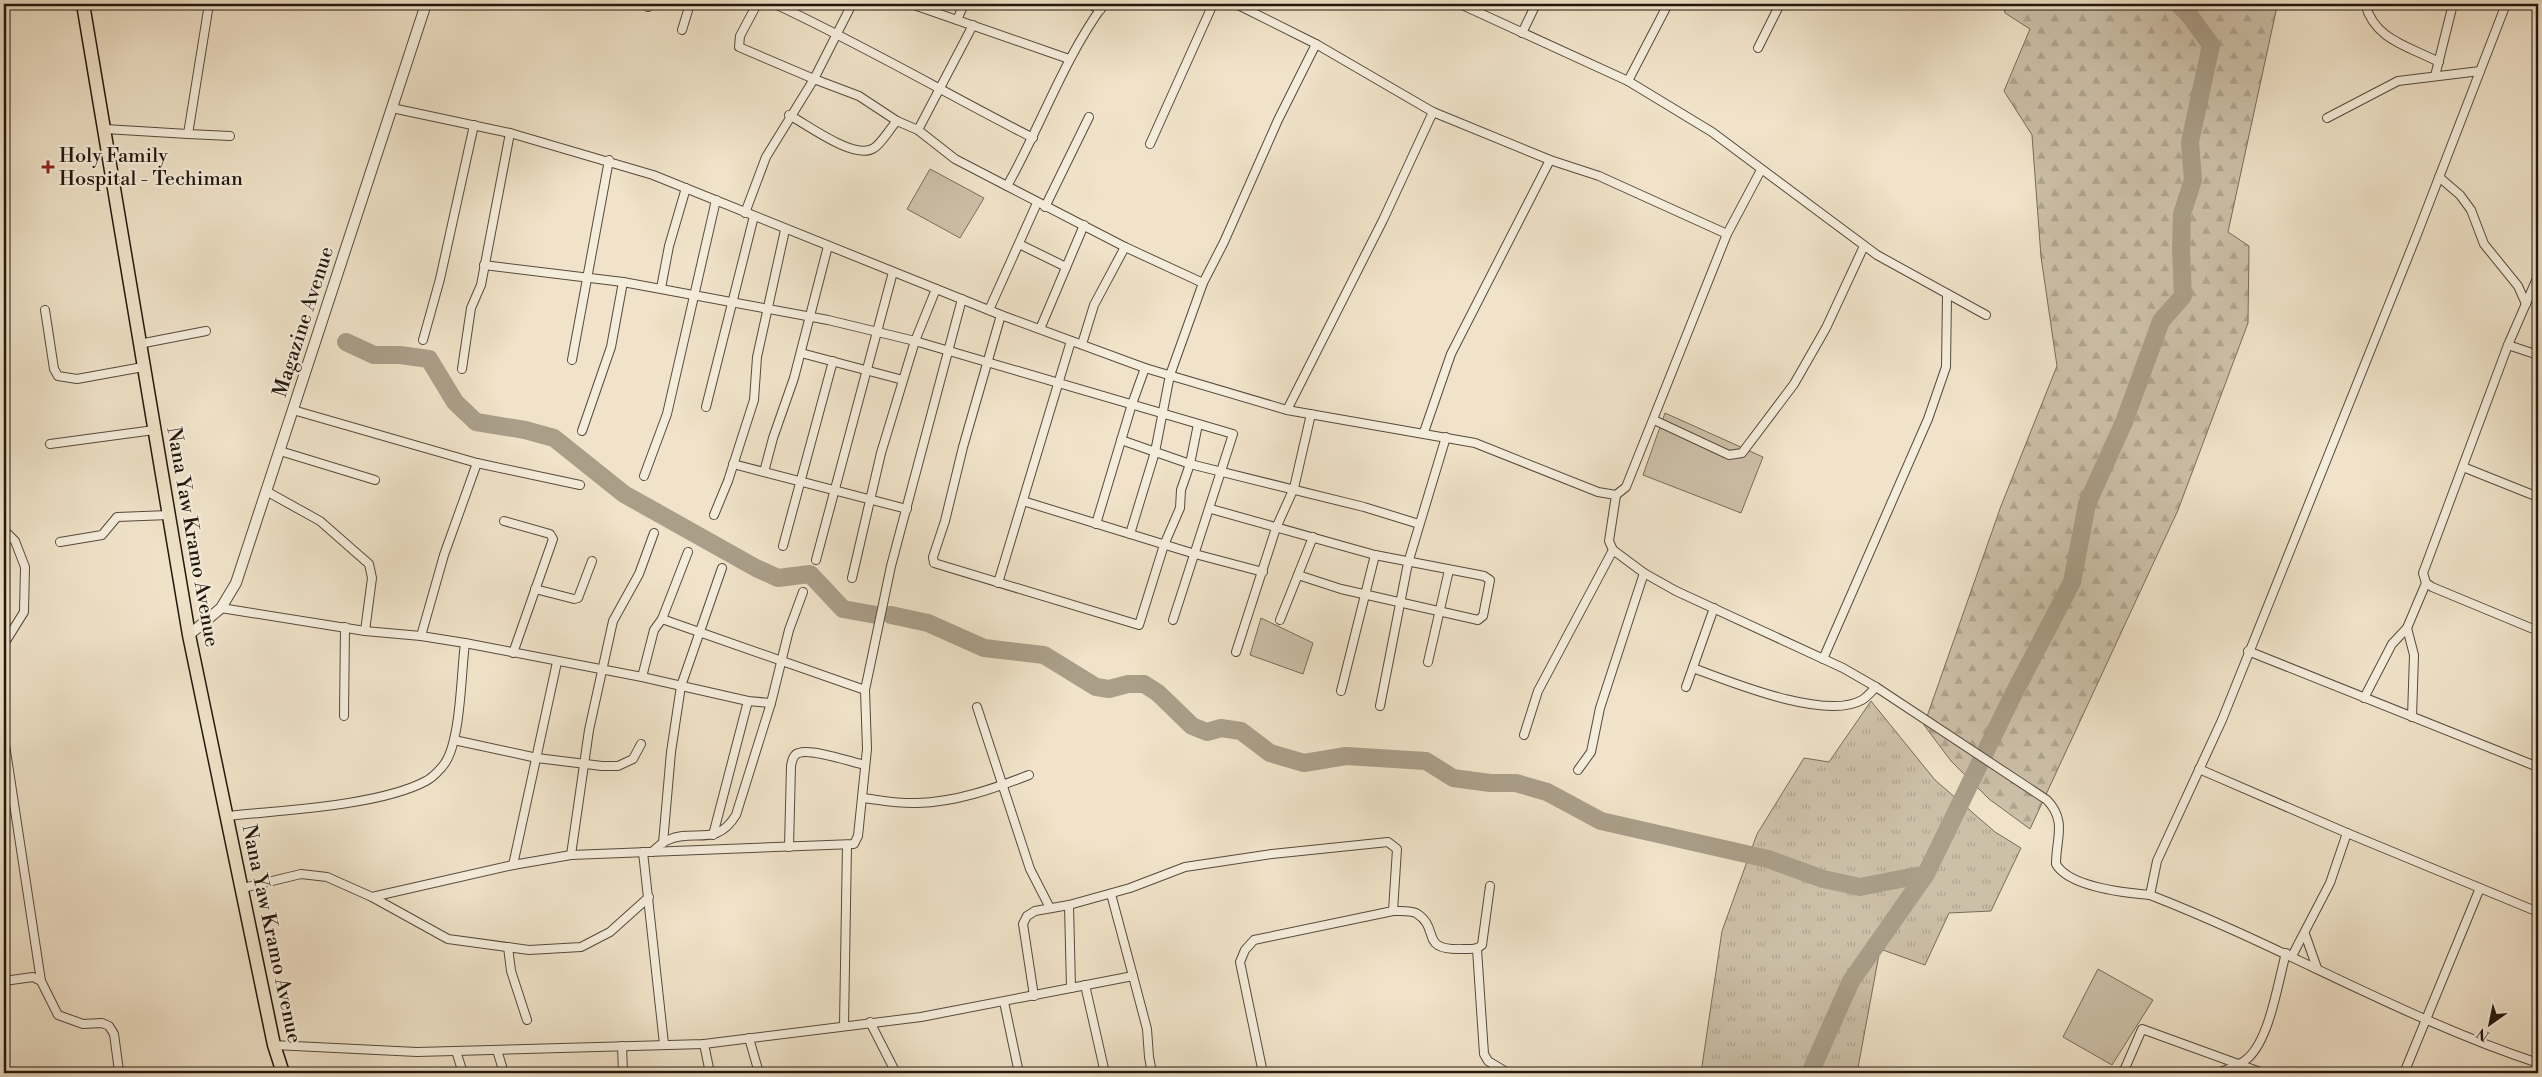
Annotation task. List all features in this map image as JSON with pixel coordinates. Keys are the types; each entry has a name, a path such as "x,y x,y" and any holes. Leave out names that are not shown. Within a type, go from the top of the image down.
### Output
{"main road":[{"name":"Nana Yaw Kramo Avenue","path":"83,4 189,635 243,888 274,1045 283,1073"}],"street":[{"path":"188,134 209,4"},
{"name":"Magazine Avenue","path":"189,635 221,608 236,583 426,4"},
{"path":"682,30 690,4"},
{"path":"757,4 740,36 739,46 814,79 859,96 896,121 918,130 955,159 1037,203 1203,283"},
{"path":"776,4 838,33 939,90 1033,138"},
{"path":"745,213 766,157 789,115 814,79 852,4"},
{"path":"911,4 1069,59"},
{"path":"957,20 964,4"},
{"path":"1006,186 1033,138 1069,59 1102,6 1088,4"},
{"path":"1150,144 1213,4"},
{"path":"1236,4 1316,44 1433,112 1550,160 1600,176 1727,234"},
{"path":"1460,4 1628,81 1712,132 1864,246 1986,315"},
{"path":"1522,33 1536,4"},
{"path":"1628,81 1668,4"},
{"path":"1758,48 1780,4"},
{"path":"2366,4 2369,16 2383,34 2439,62"},
{"path":"2435,76 2453,4"},
{"path":"2150,895 2157,861 2200,769 2439,176 2506,4"},
{"path":"918,130 973,25"},
{"path":"1130,534 1155,452 1170,375 1203,283 1224,242 1278,120 1316,44"},
{"path":"2327,118 2388,85 2412,78 2480,71"},
{"path":"392,108 510,133 609,160 686,188 785,230 1001,315 1145,368 1287,410 1424,432 1475,443 1598,492 1616,495"},
{"path":"1287,410 1383,220 1433,112"},
{"path":"789,115 851,150 862,152 875,148 896,121"},
{"path":"1045,207 1088,117"},
{"path":"423,340 440,280 474,125"},
{"path":"105,129 230,136"},
{"path":"462,369 471,308 481,284 510,133"},
{"path":"572,360 609,160"},
{"path":"1424,432 1451,354 1550,160"},
{"path":"1761,170 1727,234 1626,487 1616,495 1609,541 1612,550 1644,573 1843,668 1876,687 2047,800 2054,808 2060,823 2056,864 2068,876 2109,891 2150,895 2289,955 2427,1019 2507,1053 2538,1063"},
{"path":"2439,176 2460,195 2471,210 2484,244 2518,286 2526,304"},
{"path":"661,288 669,246 686,188"},
{"path":"644,476 667,414 716,200"},
{"path":"989,310 1037,203"},
{"path":"706,407 754,216"},
{"path":"1040,329 1084,225"},
{"path":"714,515 728,481 754,400 757,357 785,230"},
{"path":"1018,244 1066,267"},
{"path":"764,472 772,438 801,353 828,246"},
{"path":"1654,420 1729,455 1742,453 1794,384 1826,328 1864,246"},
{"path":"1082,344 1094,305 1125,247"},
{"path":"484,265 589,276 661,288 731,304 810,317 877,332 915,341 1233,434 1211,509 1173,620"},
{"path":"816,560 893,272"},
{"path":"2364,698 2392,644 2408,628 2426,583 2423,572 2424,566 2508,345 2538,276"},
{"path":"582,431 611,347 623,282"},
{"path":"852,578 881,452 915,341 936,289"},
{"path":"1823,660 1928,419 1946,367 1947,294"},
{"path":"372,897 513,865 571,855 854,844 858,836 865,765 865,690 891,566 962,299"},
{"path":"45,310 54,369 58,376 77,380 143,367"},
{"path":"1001,315 932,561 1137,626 1141,623 1164,545 1180,508 1180,490 1190,464 1198,424"},
{"path":"139,344 206,331"},
{"path":"998,583 1071,340"},
{"path":"2508,345 2538,355"},
{"path":"801,353 903,380"},
{"path":"783,546 833,361"},
{"path":"1096,524 1132,404 1145,368"},
{"path":"293,410 477,462 580,485"},
{"path":"1236,652 1276,528 1294,488 1311,414"},
{"path":"50,444 154,430"},
{"path":"1380,706 1399,601 1408,563 1446,437"},
{"path":"1121,440 1190,464 1223,470 1294,488 1419,524"},
{"path":"280,451 374,480"},
{"path":"421,636 444,556 477,462"},
{"path":"733,464 907,509"},
{"path":"2462,468 2538,497"},
{"path":"266,492 309,513 369,564 372,578 365,630"},
{"path":"1023,502 1164,545 1263,572"},
{"path":"1211,509 1375,555 1408,563 1484,576 1490,580 1482,619 1478,620 1366,593 1341,589 1298,575"},
{"path":"60,542 102,535 117,517 169,515"},
{"path":"504,521 552,536 553,539 513,653"},
{"path":"4,530 15,541 24,567 24,612 4,644"},
{"path":"571,855 600,670 613,621 639,574 654,534"},
{"path":"1280,620 1313,538"},
{"path":"1524,735 1538,691 1612,550"},
{"path":"642,678 654,630 662,619 688,552"},
{"path":"1341,691 1375,555"},
{"path":"535,589 574,599 578,598 592,562"},
{"path":"663,843 670,758 681,686 722,568"},
{"path":"1428,662 1449,570"},
{"path":"1578,770 1591,752 1600,708 1644,573"},
{"path":"2426,583 2538,631"},
{"path":"652,852 671,838 713,835 727,828 736,815 771,703 789,630 803,592"},
{"path":"221,608 465,643 748,701 771,703"},
{"path":"1686,687 1714,608"},
{"path":"662,619 780,662 865,690"},
{"path":"344,627 344,716"},
{"path":"2408,628 2414,656 2412,717"},
{"path":"228,816 353,801 403,791 428,781 445,762 454,740 465,643"},
{"path":"2248,651 2538,767"},
{"path":"513,865 557,662"},
{"path":"1693,668 1769,696 1834,706 1862,700 1876,687"},
{"path":"713,835 748,701"},
{"path":"977,707 1001,786 1030,869 1050,908"},
{"path":"4,738 41,981 58,1015 84,1024 102,1023 109,1026 114,1034 119,1071"},
{"path":"454,740 537,758 618,766 633,759 641,744"},
{"path":"789,847 791,766 793,757 799,752 811,753 865,765"},
{"path":"2200,769 2347,833 2538,912"},
{"path":"862,798 916,803 955,798 1001,786 1029,775"},
{"path":"2217,1073 2240,1064 2249,1057 2264,1032 2289,955 2305,934 2330,883 2347,833"},
{"path":"1034,996 1024,924 1027,916 1035,911 1069,905 1111,894 1185,867 1272,854 1388,842 1398,849 1393,911"},
{"path":"844,1025 847,845"},
{"path":"643,852 664,1044"},
{"path":"243,888 301,874 327,877 372,897 448,939 530,950 581,947 610,932 649,897"},
{"path":"1263,1073 1240,962 1245,950 1254,940 1393,911 1416,914 1425,923 1436,945 1441,949 1477,949 1482,945 1490,886"},
{"path":"2404,1073 2480,888"},
{"path":"1111,894 1147,1030 1152,1073"},
{"path":"1069,905 1071,988"},
{"path":"2305,934 2317,968"},
{"path":"508,947 511,971 527,1020"},
{"path":"1477,949 1484,1054 1488,1060 1508,1073"},
{"path":"274,1045 417,1052 704,1044 921,1016 1004,1002 1133,976"},
{"path":"4,981 34,977 41,981"},
{"path":"1085,985 1105,1073"},
{"path":"1004,1002 1019,1073"},
{"path":"870,1022 896,1073"},
{"path":"2123,1073 2142,1029 2263,1073"},
{"path":"749,1038 759,1073"},
{"path":"704,1044 710,1073"},
{"path":"622,1046 623,1073"},
{"path":"497,1050 504,1073"},
{"path":"456,1051 463,1073"}],"green space":[{"path":"2003,4 2275,4 2276,11 2228,232 2249,246 2248,323 2178,510 2030,829 1989,799 1951,761 1924,725 2001,506 2057,366 2041,257 2032,135 2004,91 2030,29 2005,13"},
{"path":"930,169 984,198 960,238 907,209"},
{"path":"1665,413 1763,457 1741,513 1643,475"},
{"path":"1261,618 1313,643 1303,674 1250,655"},
{"path":"1871,701 1935,780 1995,832 2021,848 1991,911 1949,913 1925,965 1880,949 1857,1073 1701,1073 1722,931 1757,834 1804,758 1829,762"},
{"path":"2098,969 2153,1000 2112,1065 2063,1037"}],"waterway":[{"path":"1810,1073 1851,981 1926,874 2012,697 2072,582 2087,504 2124,422 2161,321 2183,296 2182,214 2193,180 2190,142 2211,45 2190,16 2178,4"},
{"path":"346,342 374,355 400,355 429,359 455,402 476,422 525,430 554,438 624,494 756,568 778,578 810,574 843,609 876,615"},
{"path":"891,615 928,623 984,648 1044,655 1096,687 1109,689 1128,684 1144,684 1158,693 1192,726 1207,732 1221,728 1241,731 1270,753 1304,763 1346,756 1426,761 1453,778 1490,783 1516,783 1547,792 1601,821 1768,859 1823,879 1860,887 1926,874"}],"place":[{"name":"Holy Family Hospital - Techiman","path":"48,167"}]}
